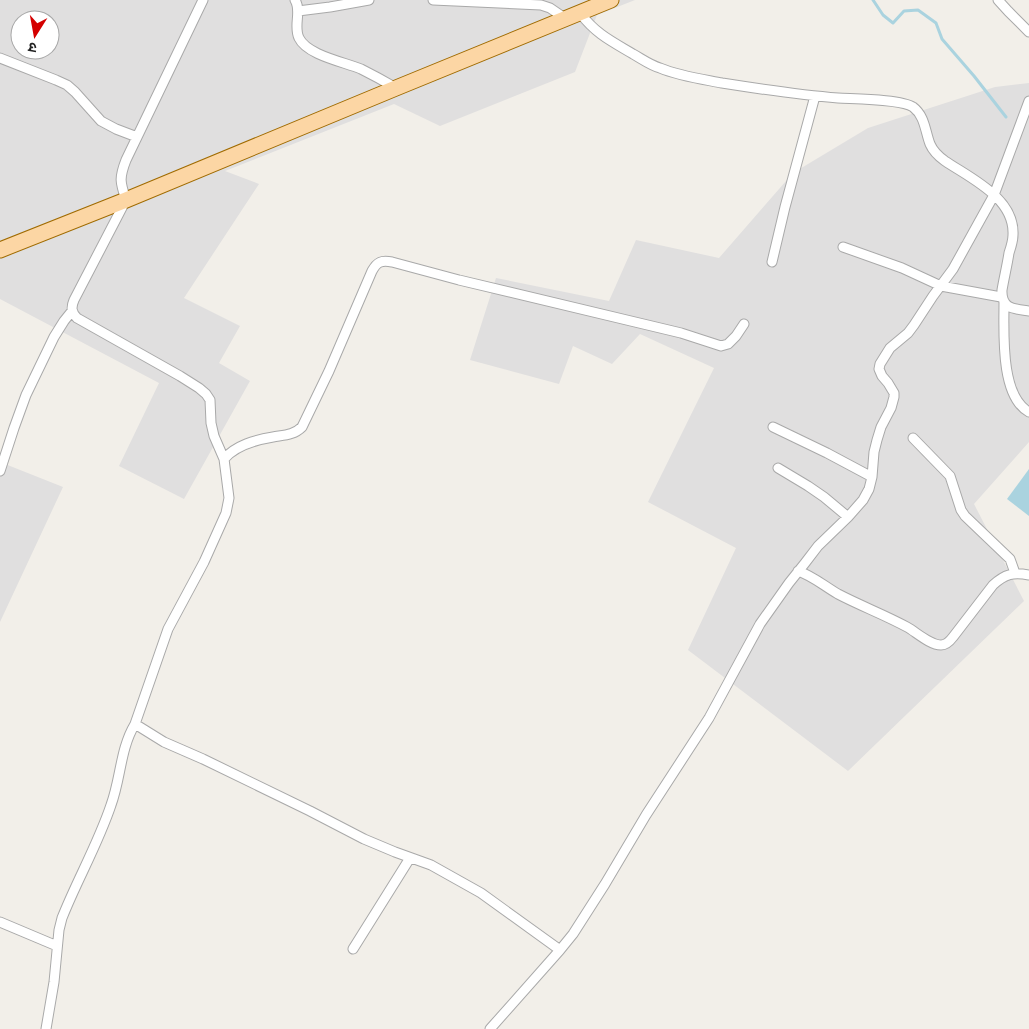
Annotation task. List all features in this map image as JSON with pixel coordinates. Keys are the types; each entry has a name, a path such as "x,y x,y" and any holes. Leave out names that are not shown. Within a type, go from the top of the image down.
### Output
{"main road":[{"path":"0,250 126,200 606,1"}],"street":[{"path":"46,1029 62,918 99,837 112,802 125,746 135,724 168,629 204,562 226,513 229,498 224,459 210,423 210,400 206,394 172,372 77,318 72,311 74,300 126,200 121,180 122,172 203,0"},
{"path":"295,0 298,11 298,37 303,44 312,51 359,68 396,88"},
{"path":"298,11 370,0"},
{"path":"433,0 541,5 573,16 606,38 659,68 705,80 815,96 904,103 912,107 918,112 926,128 929,142 939,157 994,195 1004,207 1012,223 1013,235 1002,290 1005,358 1009,382 1019,404 1029,412"},
{"path":"1001,1 1029,32"},
{"path":"0,58 67,85 101,121 137,137"},
{"path":"772,262 815,96"},
{"path":"490,1029 573,934 646,815 709,718 760,624 818,546 863,500 869,489 872,477 874,452 894,397 894,393 882,376 880,364 890,348 908,334 953,269 994,195 1029,101"},
{"path":"843,247 902,268 941,286 1003,300 1011,307 1029,311"},
{"path":"224,459 229,453 240,446 262,439 290,434 302,427 372,271 375,265 382,261 681,333 721,346 728,344 744,324"},
{"path":"0,471 26,395 54,337 72,311"},
{"path":"773,427 872,477"},
{"path":"913,438 950,476 965,516 1010,559 1015,573"},
{"path":"778,468 816,491 848,517"},
{"path":"798,571 859,605 907,627 924,638 940,645 948,642 999,579 1015,573 1029,575"},
{"path":"135,724 164,742 238,776 364,839 431,865 481,893 560,950"},
{"path":"353,949 410,858"},
{"path":"0,922 57,946"}],"shaded area":[{"path":"0,0 635,0 597,15 575,72 440,126 394,104 225,171 259,184 184,298 240,326 219,363 250,381 184,499 119,466 159,383 0,299"},
{"path":"1029,83 1029,442 974,504 1024,601 848,771 688,650 736,548 648,502 714,368 640,334 612,364 573,346 559,384 470,360 496,278 609,301 636,240 719,258 793,173 868,128 995,87"},
{"path":"0,462 63,487 0,622"}],"water":[{"path":"1029,469 1029,516 1007,499"}],"waterway":[{"path":"873,0 883,15 893,23 904,11 918,10 936,23 942,39 1006,117"}]}
